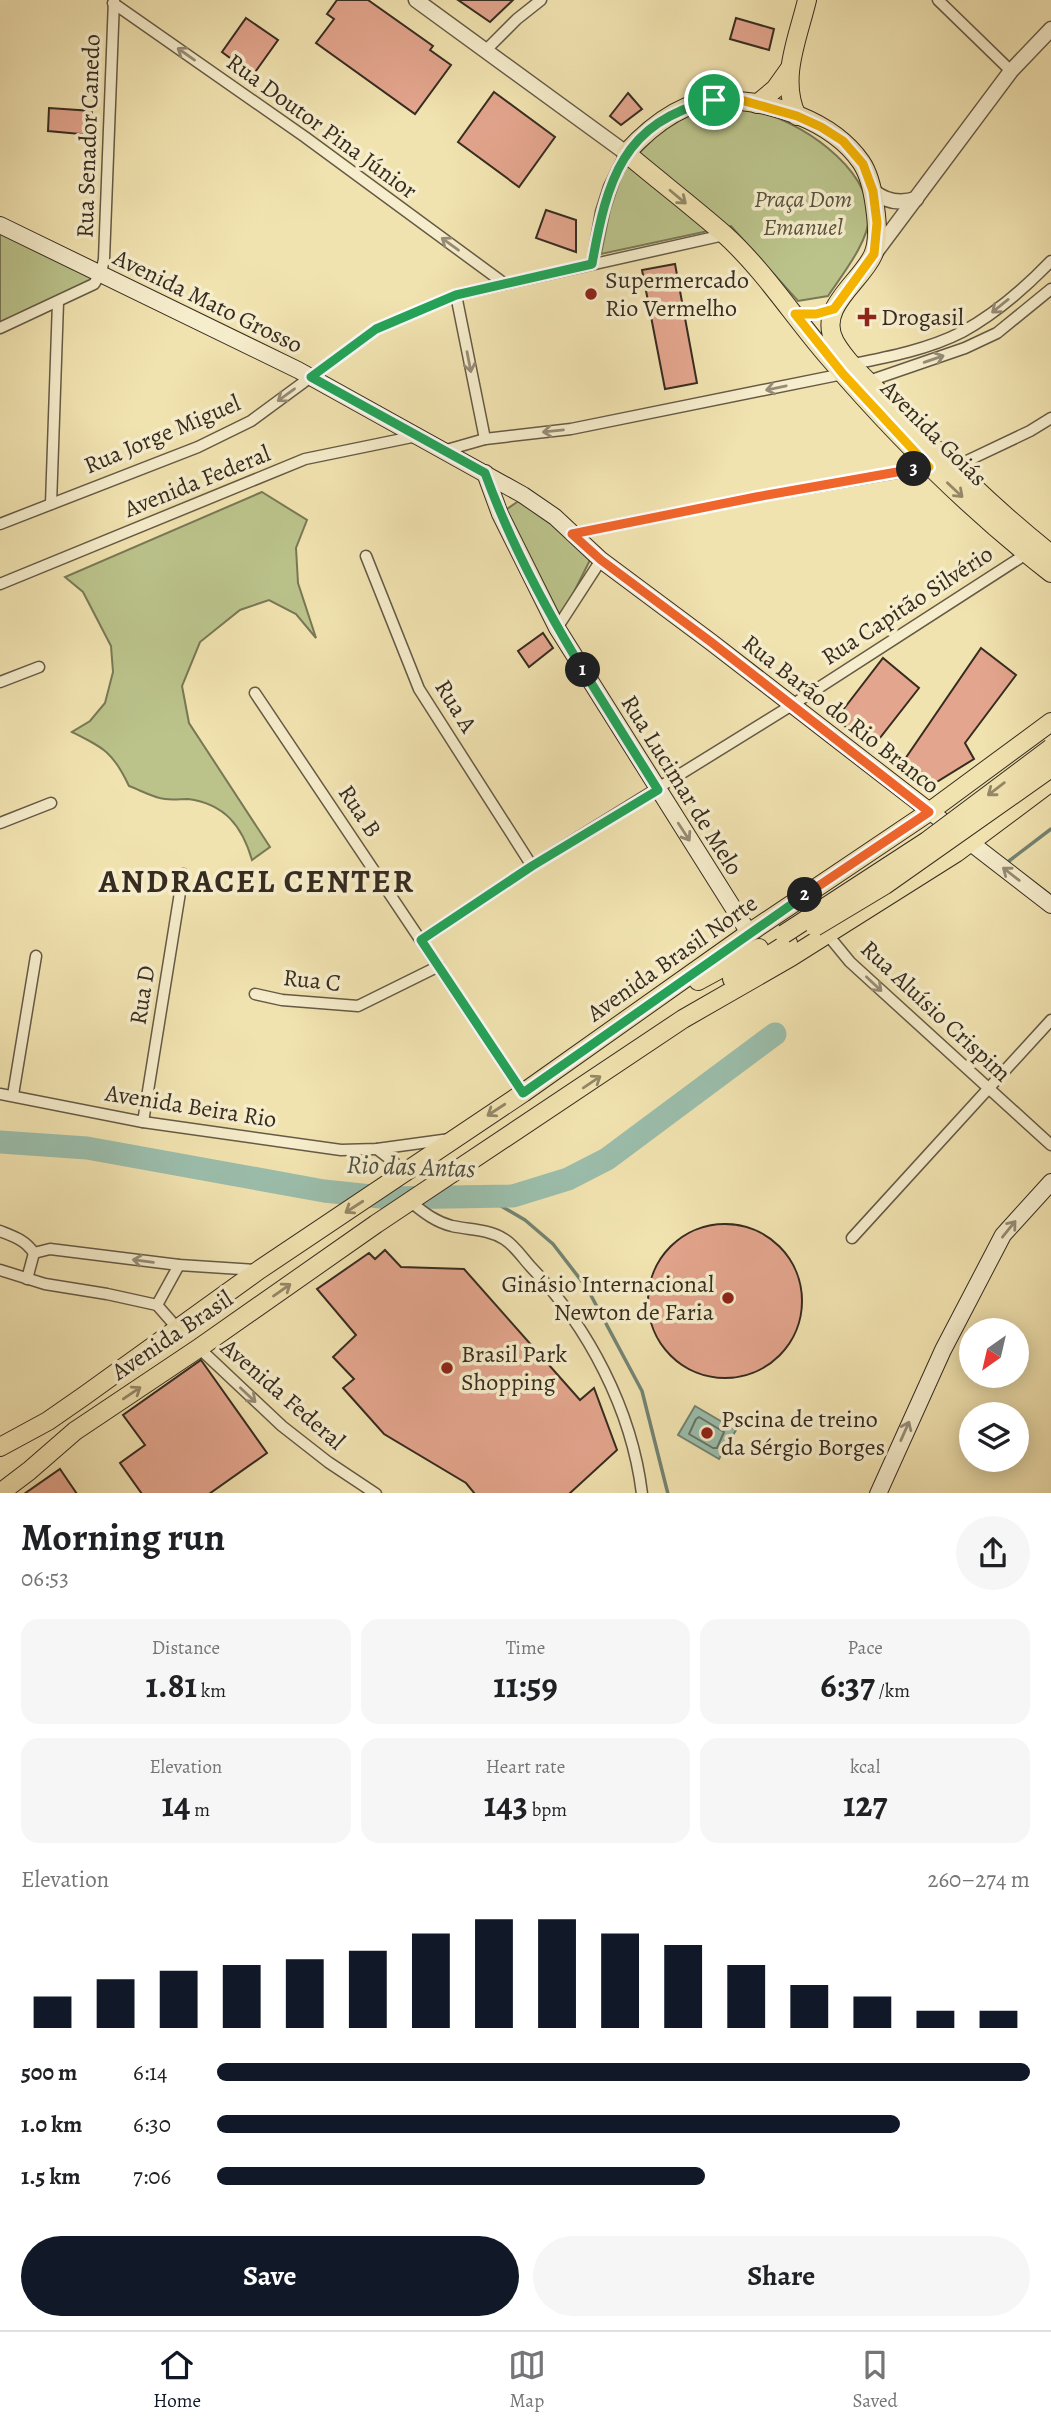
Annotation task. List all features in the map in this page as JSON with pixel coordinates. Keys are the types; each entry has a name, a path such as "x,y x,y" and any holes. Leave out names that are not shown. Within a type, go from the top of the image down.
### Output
{"main road":[{"path":"797,116 790,94 790,68 807,0"},
{"path":"757,104 775,89 790,68"},
{"path":"714,100 741,100 757,104 797,116 821,127 843,141 863,164 873,191 877,223 874,254 834,309 816,314 795,314 770,282 724,235 626,153 669,115 693,105 714,100"},
{"name":"Avenida Mato Grosso","path":"0,225 311,377 485,473 555,517 601,560"},
{"name":"Avenida Goiás","path":"834,309 831,320 832,334 848,369 869,381 952,468 1042,547 1051,573"},
{"name":"Avenida Goiás","path":"795,314 848,369 929,467 1042,547"},
{"name":"Rua Lucimar de Melo","path":"485,473 500,514 557,628 749,933"},
{"name":"Rua Barão do Rio Branco","path":"601,560 1051,905"},
{"name":"Avenida Brasil Norte","path":"317,1231 523,1093 749,933 929,812 1051,722"},
{"path":"683,1019 730,979 916,848 1051,748"},
{"path":"673,988 699,981 885,886 1051,768"},
{"path":"411,1202 683,1019 827,934 971,842 1051,782"},
{"path":"878,1493 943,1350 1003,1235 1051,1182"},
{"name":"Avenida Brasil","path":"0,1493 75,1431 411,1202"},
{"name":"Avenida Brasil","path":"0,1447 48,1421 317,1231"},
{"path":"0,1460 48,1421"},
{"path":"0,1479 75,1431"}],"street":[{"path":"416,0 626,153 609,187 601,212 592,264"},
{"path":"486,50 541,0"},
{"path":"938,0 1011,71"},
{"name":"Rua Senador Canedo","path":"101,273 104,259 113,1"},
{"name":"Rua Doutor Pina Júnior","path":"113,1 505,284"},
{"path":"874,254 1011,71 1051,29"},
{"path":"873,191 895,202 916,199"},
{"name":"Rua Jorge Miguel","path":"0,524 209,442 251,421 376,329 456,295 724,235"},
{"path":"443,451 485,439 571,429 848,369 893,356 961,333 1035,278 1051,261"},
{"path":"0,328 94,284 101,273"},
{"path":"869,381 965,348 997,333 1051,290 1035,278"},
{"path":"456,295 485,439"},
{"path":"51,504 58,302"},
{"path":"952,468 1030,431 1051,418"},
{"name":"Avenida Federal","path":"0,584 304,459 417,436"},
{"path":"572,534 756,497 929,467"},
{"name":"Rua Capitão Silvério","path":"421,940 532,866 658,790 1042,547"},
{"name":"Rua A","path":"366,556 419,689 532,866"},
{"path":"557,628 601,560"},
{"path":"0,682 39,667"},
{"name":"Rua B","path":"256,693 523,1093"},
{"path":"0,823 51,803"},
{"name":"Rua D","path":"143,1122 183,874"},
{"name":"Rua Aluísio Crispim","path":"827,934 850,962 1051,1145"},
{"path":"13,1095 36,956"},
{"name":"Rua C","path":"255,994 282,1000 358,1006 439,966"},
{"path":"852,1238 1051,1020"},
{"name":"Avenida Beira Rio","path":"0,1094 143,1122 341,1150 377,1149 453,1138"},
{"path":"377,1149 394,1162 394,1180"},
{"path":"411,1202 428,1217 452,1226 487,1231 506,1240 551,1288 584,1335 614,1395 638,1460 642,1493"},
{"path":"0,1231 19,1238 28,1244 34,1253 27,1279"},
{"path":"34,1253 50,1249 179,1265 259,1270"},
{"path":"157,1305 179,1265"},
{"path":"0,1270 27,1279 157,1305 178,1328"},
{"name":"Avenida Federal","path":"199,1348 282,1426 328,1462 376,1493"}],"green space":[{"name":"Praça Dom Emanuel","path":"712,109 755,111 791,124 828,148 856,179 865,197 868,225 854,257 828,296 798,301 731,226 601,254 610,210 624,168 674,118"},
{"path":"0,230 98,274 64,303 0,332"},
{"path":"262,492 307,520 296,548 298,583 316,638 296,614 269,600 240,610 200,642 182,686 189,723 270,847 252,860 237,827 222,812 201,802 152,796 129,786 118,765 106,752 72,732 90,721 105,703 113,672 111,646 83,592 65,577"},
{"path":"523,498 591,558 558,624 501,513"}],"water":[{"name":"Pscina de treino da Sérgio Borges","path":"695,1406 736,1430 719,1459 678,1435"}],"building":[{"path":"337,0 368,0 433,46 430,50 451,65 415,114 316,43 334,19 327,14"},
{"path":"458,0 513,0 490,22"},
{"path":"246,18 278,40 253,75 222,52"},
{"path":"736,18 774,29 769,50 730,39"},
{"path":"494,92 555,137 519,187 458,142"},
{"path":"628,93 642,109 621,125 610,116"},
{"path":"49,108 92,111 91,135 48,131"},
{"path":"546,210 576,220 576,252 536,238"},
{"path":"675,264 697,383 665,389 642,270"},
{"path":"543,633 553,648 529,667 518,651"},
{"path":"981,648 1016,675 965,743 974,759 935,783 905,759"},
{"path":"883,658 919,688 872,748 836,719"},
{"name":"Ginásio Internacional Newton de Faria","path":"725,1224 754,1230 779,1247 796,1272 802,1301 796,1330 779,1355 754,1372 725,1378 696,1372 671,1355 654,1330 648,1301 654,1272 671,1247 696,1230"},
{"name":"Brasil Park Shopping","path":"385,1250 401,1267 464,1269 580,1400 594,1388 617,1450 570,1493 474,1493 466,1483 384,1434 343,1388 354,1379 333,1357 356,1335 317,1289 369,1253 375,1259"},
{"path":"201,1360 267,1453 210,1493 141,1493 120,1463 145,1445 123,1415"},
{"path":"60,1469 76,1493 25,1493"}],"waterway":[{"name":"Rio das Antas","path":"1009,861 1051,829"},
{"name":"Rio das Antas","path":"0,1142 87,1148 324,1191 390,1198 513,1196 568,1179 607,1159 775,1034"},
{"path":"484,1196 525,1220 553,1244 587,1288 642,1391 668,1493"}],"place":[{"name":"Supermercado Rio Vermelho","path":"591,294"},
{"name":"Drogasil","path":"867,317"},
{"name":"Ginásio Internacional Newton de Faria","path":"728,1298"},
{"name":"Brasil Park Shopping","path":"447,1368"},
{"name":"Pscina de treino da Sérgio Borges","path":"707,1433"}],"district":[{"name":"ANDRACEL CENTER","path":"257,881"}],"route":[{"path":"714,100 741,100 797,116 843,141 863,164 873,191 877,223 874,254 834,309 816,314 795,314 843,374 929,467 756,497 572,534 601,560 929,812 749,933 523,1093 421,940 532,866 658,790 557,628 500,514 485,473 311,377 376,329 456,295 592,264 601,212 609,187 626,153 669,115 714,100"}]}
